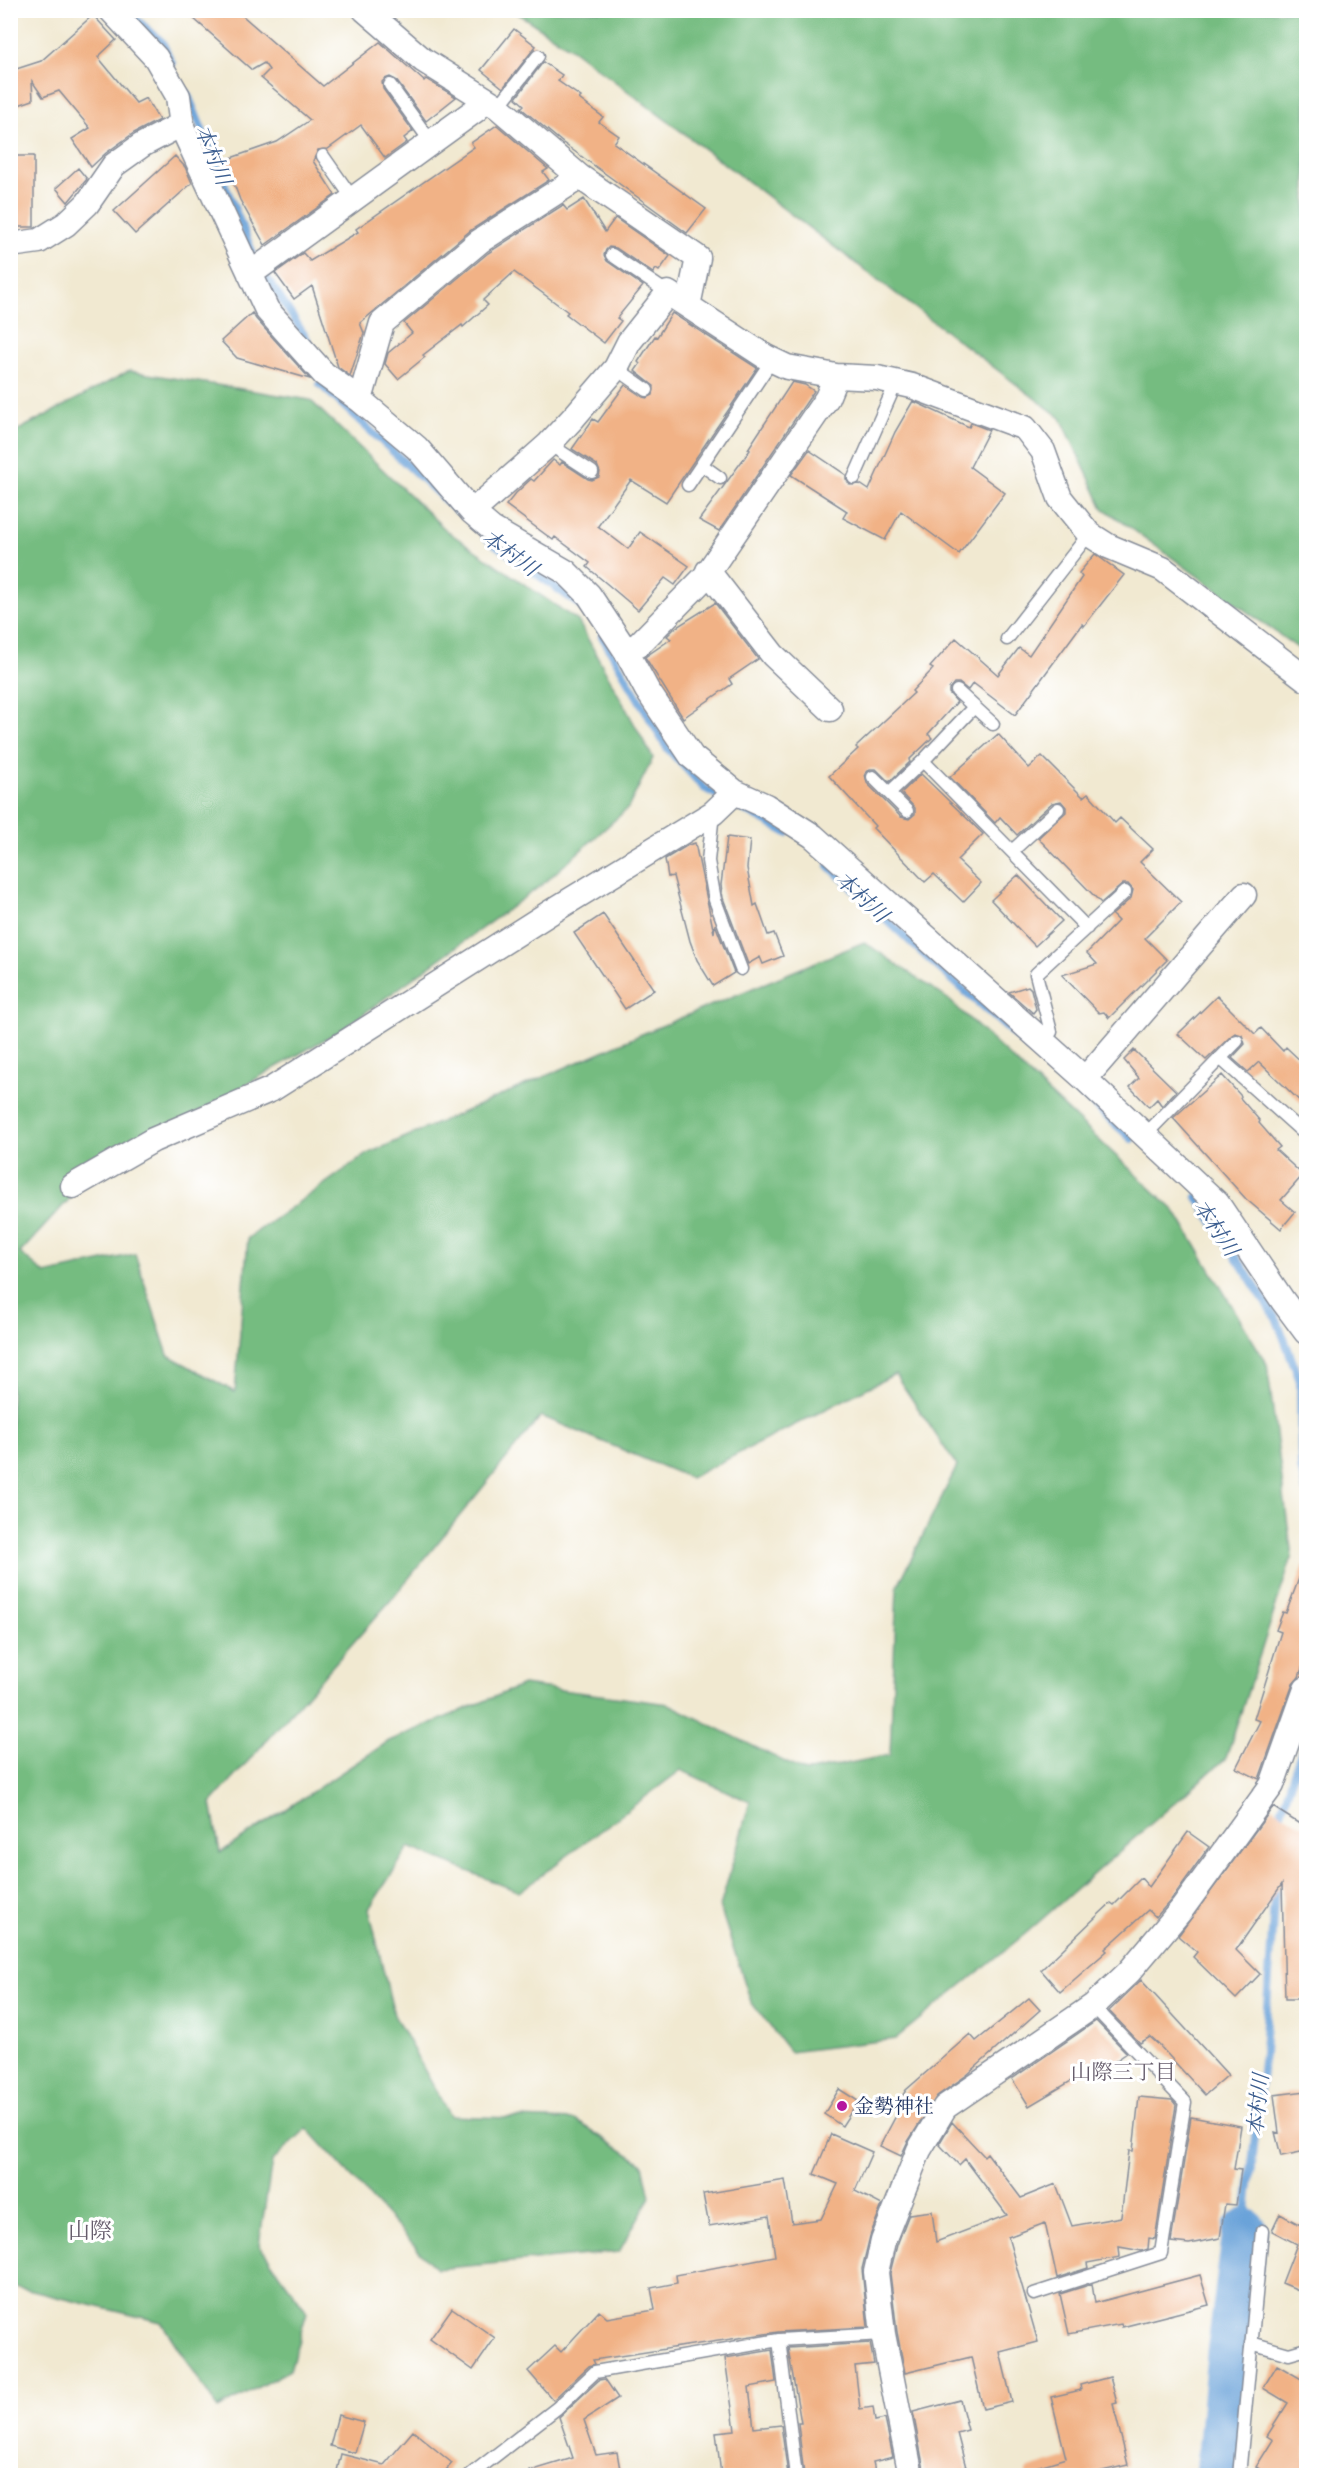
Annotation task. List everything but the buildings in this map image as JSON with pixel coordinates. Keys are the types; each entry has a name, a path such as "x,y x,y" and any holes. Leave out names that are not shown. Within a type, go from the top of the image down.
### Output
{"street":[{"path":"111,10 156,58 178,96 182,124 267,310 324,374 360,400 417,448 472,512 492,529 567,572 589,595 626,651 647,690 724,803"},
{"path":"365,10 423,60 580,177 698,258 688,306"},
{"path":"251,273 431,142 488,108"},
{"path":"10,245 39,241 66,224 87,204 114,165 142,145 182,124"},
{"path":"360,400 382,323 480,241 580,177"},
{"path":"472,512 549,444 616,368 629,342 668,293 772,360 788,367 836,376 877,378 912,386 1025,428 1043,451 1060,498 1089,534 1108,546 1163,569 1306,678"},
{"path":"626,651 639,644 708,571 827,398 836,376"},
{"path":"708,571 773,655 830,709"},
{"path":"73,1186 153,1140 272,1089 724,803 766,806 813,836 1085,1079 1217,1203 1306,1332"},
{"path":"1085,1079 1244,895"},
{"path":"910,2475 883,2334 876,2272 883,2241 919,2150 945,2107 1093,2006 1129,1972 1182,1909 1272,1785 1306,1689"}],"lane":[{"path":"488,108 538,56"},
{"path":"390,85 431,142"},
{"path":"323,156 352,199"},
{"path":"612,255 668,293"},
{"path":"688,485 772,360"},
{"path":"616,368 647,390"},
{"path":"854,478 896,383"},
{"path":"549,444 592,472"},
{"path":"702,465 720,478"},
{"path":"1007,639 1089,534"},
{"path":"957,691 993,724"},
{"path":"889,792 923,761 974,707"},
{"path":"923,761 1087,927"},
{"path":"873,777 907,810"},
{"path":"724,803 708,861 713,890 741,969"},
{"path":"1012,851 1058,809"},
{"path":"1042,1041 1051,1032 1036,974 1125,892"},
{"path":"1145,1135 1237,1041"},
{"path":"1221,1058 1306,1135"},
{"path":"1034,2294 1161,2253 1185,2102 1093,2006"},
{"path":"1239,2475 1262,2231"},
{"path":"469,2475 556,2408 595,2372 779,2340 883,2334"},
{"path":"779,2340 796,2475"},
{"path":"1251,2343 1289,2354 1303,2349 1306,2352"}],"green space":[{"path":"514,11 1306,11 1306,654 1103,508 1061,418 572,49"},
{"path":"129,371 310,400 447,531 578,621 653,758 628,808 543,884 341,1030 94,1172 20,1253 45,1274 135,1254 168,1355 235,1392 248,1238 367,1154 642,1034 864,942 948,999 1175,1211 1267,1364 1292,1557 1226,1758 1025,1934 895,2039 790,2052 751,2002 720,1907 750,1802 681,1770 519,1892 409,1847 369,1909 394,2015 450,2116 575,2120 643,2164 650,2197 619,2252 436,2269 307,2128 272,2161 259,2245 307,2312 290,2370 218,2409 161,2322 11,2286 11,434","holes":["895,1374 957,1466 897,1588 890,1755 805,1772 669,1704 523,1685 389,1741 220,1853 211,1803 391,1600 541,1416 690,1478"]}],"waterway":[{"name":"本村川","path":"128,12 162,42 172,63"},
{"name":"本村川","path":"187,93 252,251"},
{"name":"本村川","path":"261,269 307,339"},
{"name":"本村川","path":"320,384 456,510"},
{"name":"本村川","path":"485,537 587,610"},
{"name":"本村川","path":"602,636 667,748 704,788 787,833"},
{"name":"本村川","path":"829,866 931,961 1132,1139"},
{"name":"本村川","path":"1197,1197 1277,1320 1300,1381 1301,1467 1306,1491"},
{"name":"本村川","path":"1278,1821 1306,1737"},
{"name":"本村川","path":"1245,2231 1264,2052 1275,1886"},
{"name":"本村川","path":"1218,2476 1229,2354 1245,2231"}],"place":[{"name":"金勢神社","path":"842,2106"}],"district":[{"name":"山際三丁目","path":"1123,2072"},
{"name":"山際","path":"90,2230"}]}
